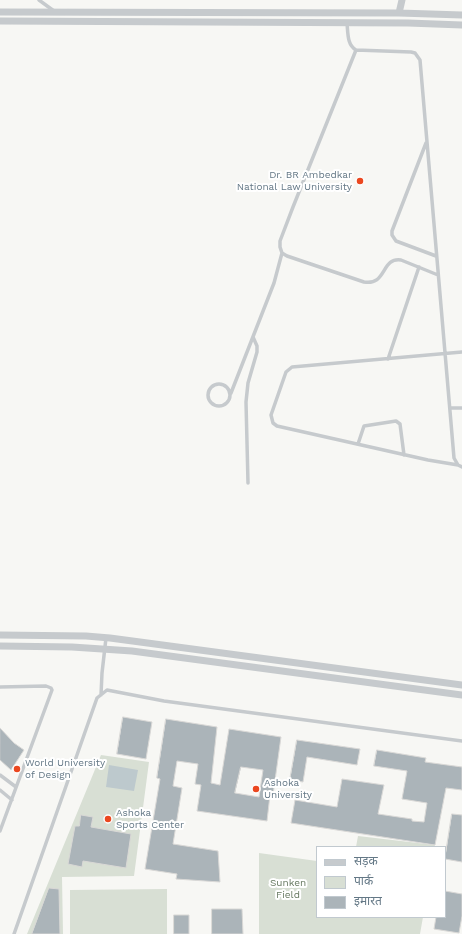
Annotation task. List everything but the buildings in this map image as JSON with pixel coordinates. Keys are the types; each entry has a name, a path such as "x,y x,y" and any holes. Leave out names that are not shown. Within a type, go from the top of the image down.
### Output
{"street":[{"path":"399,13 402,0"},
{"path":"0,12 399,13 462,15"},
{"path":"328,13 328,22"},
{"path":"0,21 408,22 462,25"},
{"path":"0,635 106,637 462,685"},
{"path":"0,646 104,648 462,695"}],"lane":[{"path":"39,0 56,12"},
{"path":"346,23 352,48 356,50 411,52 418,56 420,60 454,458 460,466"},
{"path":"356,50 288,220 280,241 280,247 282,252 287,256 369,283 375,282 391,260 395,259 438,274"},
{"path":"426,142 392,231 392,235 396,241 436,256"},
{"path":"231,393 228,387 217,384 210,388 208,396 211,403 217,406 227,403 231,397 231,393 274,283 282,252"},
{"path":"388,359 420,267"},
{"path":"248,483 246,402 248,383 257,352 257,346 253,337"},
{"path":"460,466 404,455 277,426 273,423 271,415 288,368 295,366 462,352"},
{"path":"450,408 462,408"},
{"path":"358,444 364,426 396,422 400,424 404,455"},
{"path":"101,695 106,637"},
{"path":"0,687 46,686 52,690 0,831"},
{"path":"14,934 98,698 107,690 164,701 462,741"},
{"path":"0,775 16,787"},
{"path":"0,790 12,800"}],"green space":[{"name":"Ashoka Sports Center","path":"101,755 149,762 134,876 62,877 63,934 27,934"},
{"path":"358,836 435,845 434,846 356,846"},
{"name":"Sunken Field","path":"259,853 316,861 316,918 423,918 420,934 259,934"},
{"path":"167,889 167,934 70,934 70,890"}],"shaded area":[{"path":"109,765 138,770 134,791 106,787"}],"place":[{"name":"Dr. BR Ambedkar National Law University","path":"360,181"},
{"name":"World University of Design","path":"17,769"},
{"name":"Ashoka University","path":"256,789"},
{"name":"Ashoka Sports Center","path":"108,819"}]}
